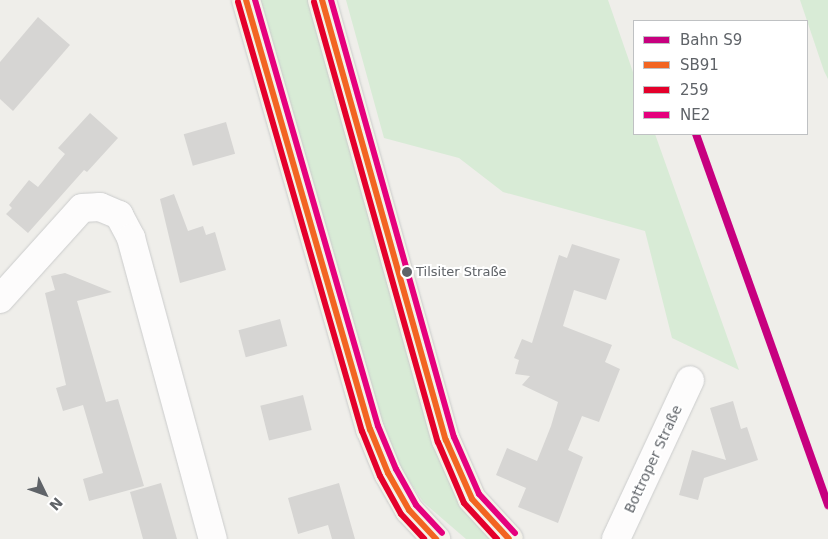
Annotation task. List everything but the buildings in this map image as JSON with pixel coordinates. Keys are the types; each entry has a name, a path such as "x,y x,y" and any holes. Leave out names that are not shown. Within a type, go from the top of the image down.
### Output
{"main road":[{"path":"246,0 370,429 388,472 409,510 436,539"},
{"path":"322,0 446,440 472,499 509,539"}],"street":[{"path":"0,299 82,208 100,207 119,215 131,238 213,539"},
{"name":"Bottroper Straße","path":"616,539 690,380"}],"green space":[{"path":"260,0 312,0 493,539 466,539 423,502 397,462 379,416"},
{"path":"346,0 608,0 633,72 633,135 655,135 739,370 672,338 645,231 503,192 459,158 384,138"},
{"path":"800,0 828,0 828,79 808,20"}],"rail line":[{"name":"S9","path":"696,135 828,505"}],"transit line":[{"name":"SB91","path":"246,0 370,429 388,473 409,510 436,539"},
{"name":"NE2","path":"255,0 378,426 396,469 416,505 442,533"},
{"name":"SB91","path":"322,0 446,440 472,499 509,539"},
{"name":"NE2","path":"331,0 454,437 479,494 515,533"},
{"name":"259","path":"238,2 362,431 380,476 401,514 424,539"},
{"name":"259","path":"314,2 438,442 464,503 497,539"}],"place":[{"name":"Tilsiter Straße","path":"407,272"}]}
